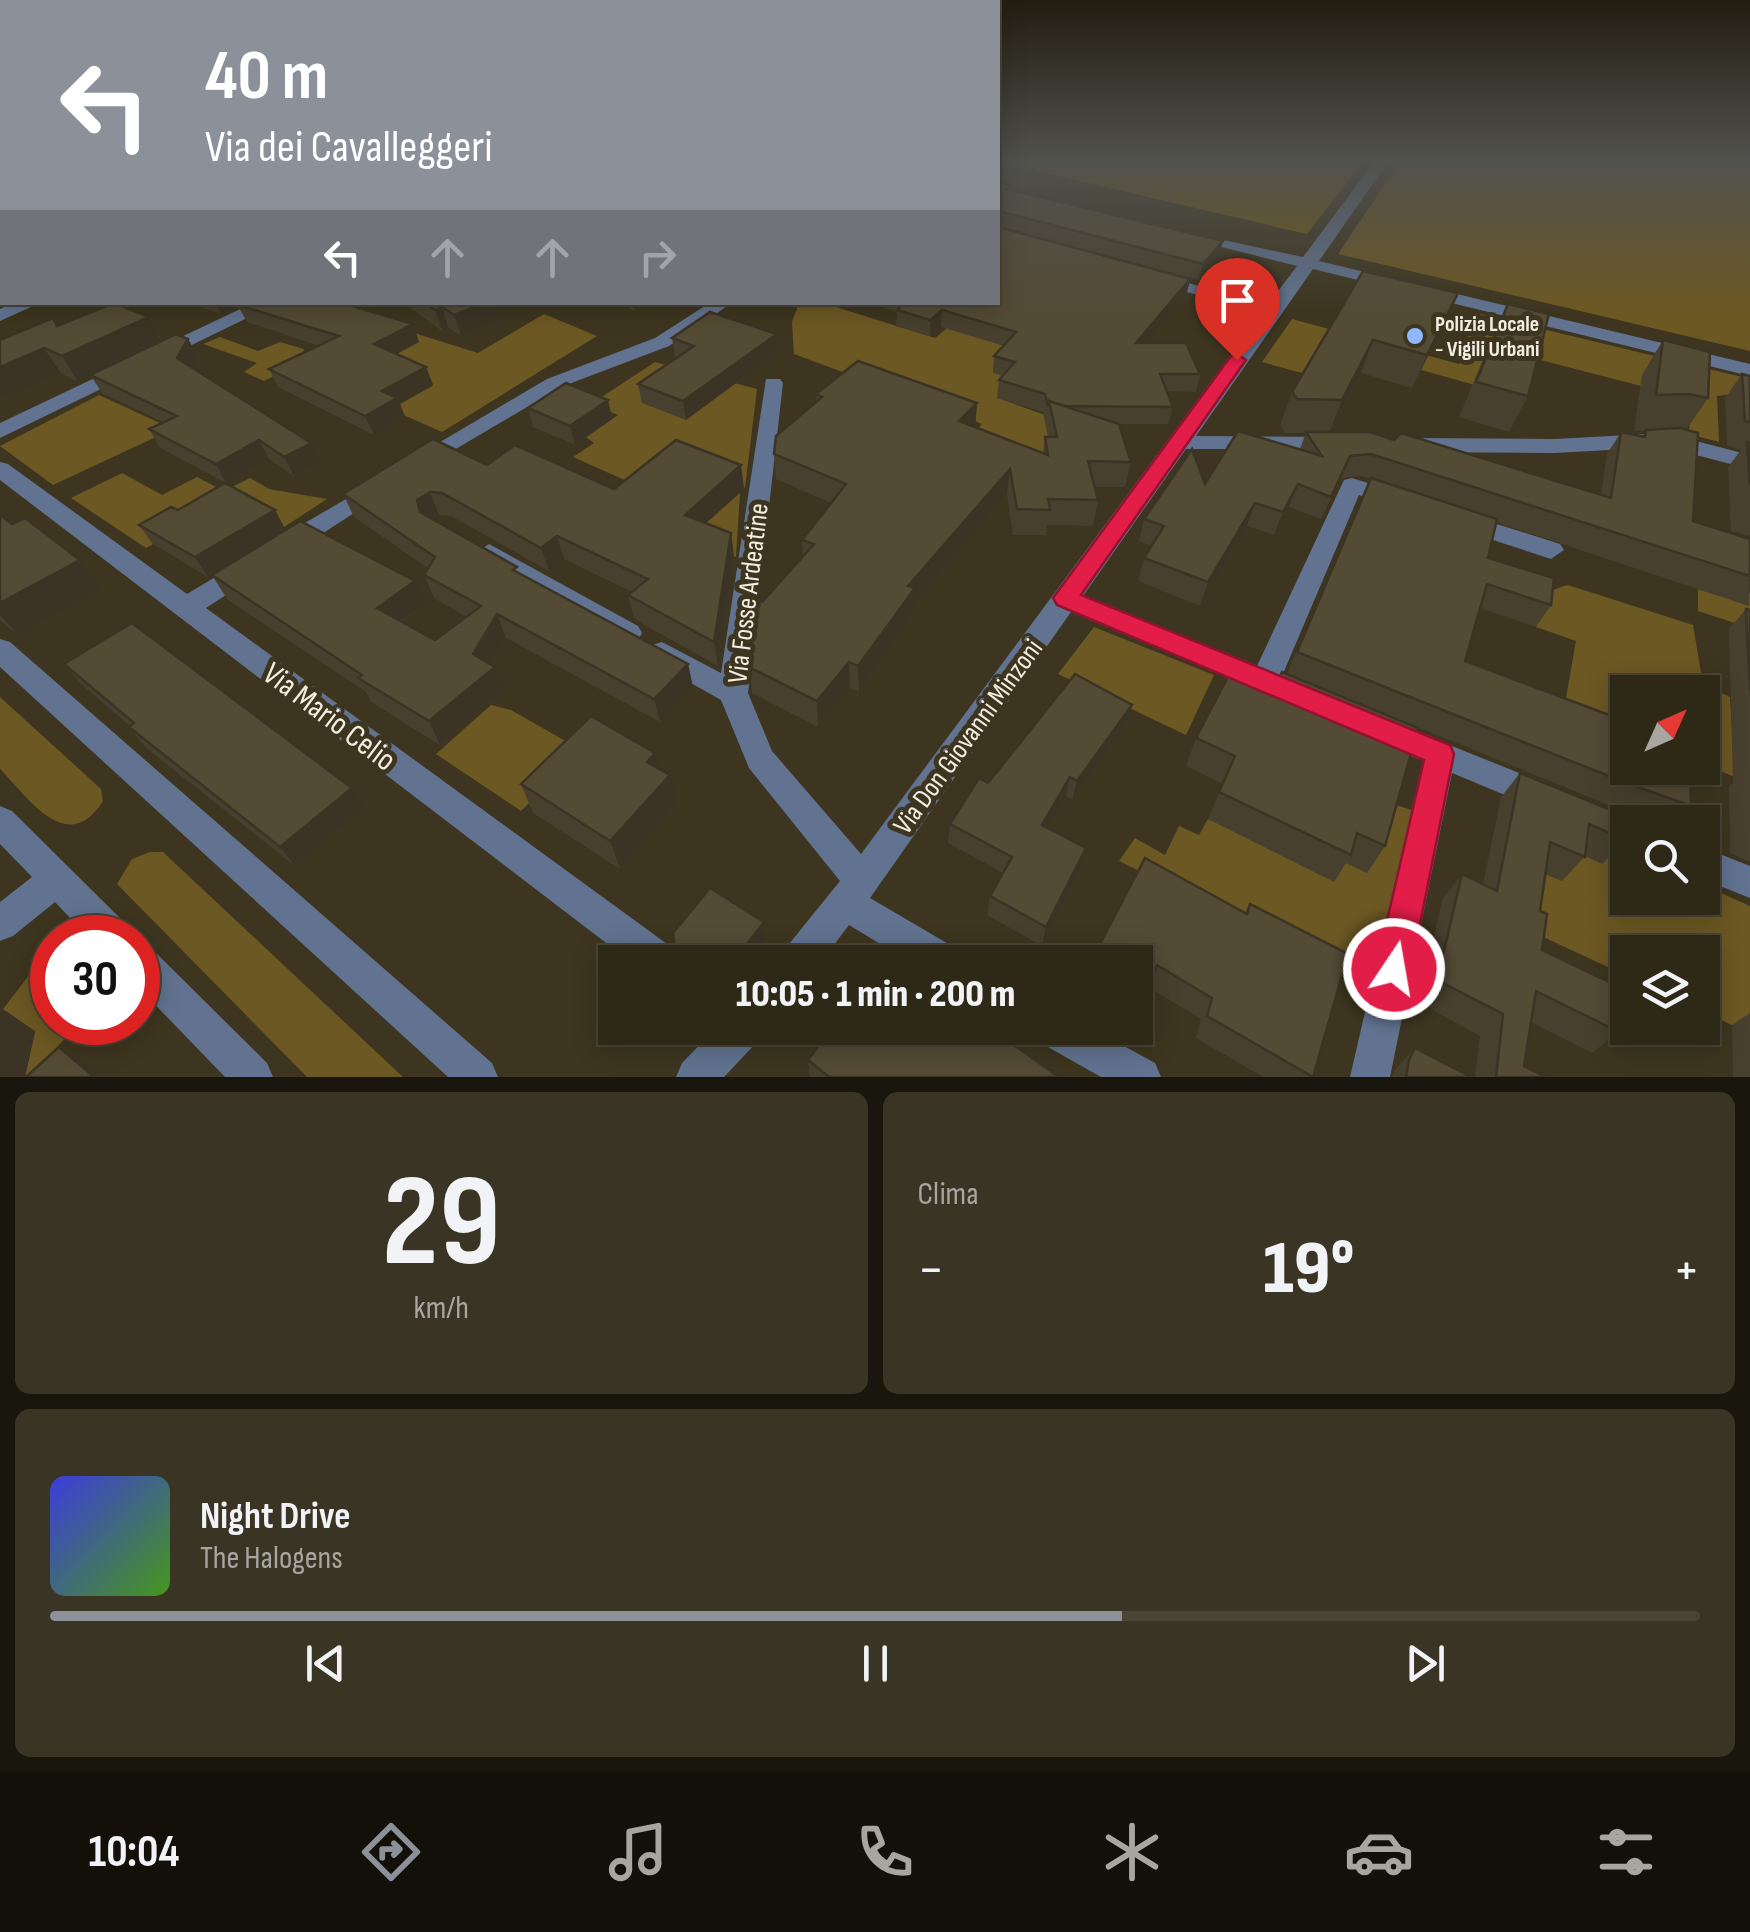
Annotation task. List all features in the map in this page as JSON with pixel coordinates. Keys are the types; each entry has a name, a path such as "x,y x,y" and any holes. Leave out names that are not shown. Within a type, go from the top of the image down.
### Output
{"street":[{"name":"Via Don Giovanni Minzoni","path":"811,945 1346,212"},
{"path":"1171,230 1750,370"},
{"path":"1147,275 1273,310"},
{"path":"0,315 25,305"},
{"path":"0,431 265,305"},
{"path":"186,608 554,383 662,342 719,305"},
{"name":"Via Fosse Ardeatine","path":"773,383 733,693 760,758 853,892 922,945"},
{"path":"1179,442 1555,446 1665,440 1750,462"},
{"name":"Via Mario Celio","path":"0,469 638,945"},
{"path":"1264,681 1352,485 1551,550"},
{"path":"458,536 733,693"},
{"path":"1066,598 1576,810"},
{"path":"0,650 478,1077"},
{"path":"1370,1077 1440,754"},
{"path":"0,821 91,915"},
{"path":"1720,870 1750,882"},
{"path":"0,924 56,879"},
{"path":"160,983 253,1077"},
{"path":"696,1077 726,1045"},
{"path":"1084,1045 1141,1077"}],"shaded area":[{"path":"1214,212 1324,212 1307,234"},
{"path":"1366,212 1750,212 1750,351 1338,254"},
{"path":"798,305 830,305 935,338 959,318 1024,322 1013,380 998,398 1067,423 1026,472 973,434 982,424 794,354 792,322"},
{"path":"1476,313 1750,379 1750,392 1717,396 1719,442 1689,434 1691,387 1641,386 1529,357 1475,385 1368,355 1309,375 1262,362 1292,319 1459,364"},
{"path":"544,314 597,336 442,432 390,409 432,386 347,352 379,322 478,353"},
{"path":"220,337 258,351 280,342 304,349 301,362 264,381 244,372 257,363 203,344"},
{"path":"655,362 757,389 745,488 680,463 658,502 706,523 740,493 736,557 690,539 647,490 573,457 594,443 586,437 618,415 591,404"},
{"path":"99,395 173,429 53,485 0,446"},
{"path":"122,473 162,495 197,477 224,491 250,478 269,489 327,499 255,546 153,544 146,548 71,498"},
{"path":"1568,585 1693,625 1701,675 1610,675 1610,727 1564,709 1576,641 1536,627 1538,610 1552,591"},
{"path":"1698,589 1716,595 1750,593 1750,628 1698,611"},
{"path":"1094,627 1214,675 1186,735 1058,674"},
{"path":"1720,692 1730,697 1735,777 1720,771"},
{"path":"0,697 101,789 103,801 89,817 76,824 48,817 0,769"},
{"path":"491,705 511,710 583,751 521,811 436,754"},
{"path":"1388,802 1414,811 1369,985 1119,861 1135,838 1165,855 1179,826 1199,835 1208,819 1334,877"},
{"path":"1610,842 1610,915 1720,915 1720,893 1750,906 1750,1034 1720,1019 1720,935 1610,935 1610,968 1522,927 1529,866 1567,848"},
{"path":"163,852 403,1077 307,1077 160,928 160,915 148,915 117,884 132,859"},
{"path":"30,974 30,1029 0,1013"},
{"path":"32,1045 59,1045 30,1077 25,1077"}],"building":[{"path":"1003,212 1104,212 1223,241 1203,264"},
{"path":"1000,228 1190,279 1136,343 1186,343 1200,374 1160,374 1173,407 1065,406 1049,401 1048,406 1045,394 999,380 1015,362 994,356 1016,332 942,310 930,320 897,310 902,305 1000,305"},
{"path":"1363,271 1458,293 1427,355 1373,340 1342,400 1297,399 1292,392"},
{"path":"1508,304 1549,314 1528,396 1476,382"},
{"path":"109,305 149,317 62,356 44,348 0,367 0,340 53,318 57,326"},
{"path":"238,305 349,305 413,324 374,344 426,367 382,391 397,398 365,416 269,369 339,336"},
{"path":"428,305 479,305 454,315 442,307 435,310"},
{"path":"710,312 777,334 683,401 638,384 694,346 672,338"},
{"path":"176,334 188,339 177,358 311,443 284,457 259,440 216,464 149,429 177,416 90,375"},
{"path":"1663,340 1710,352 1708,398 1656,395"},
{"path":"858,361 977,403 959,421 1048,455 1045,437 1057,437 1049,401 1119,424 1131,462 1088,461 1098,500 1048,499 1050,510 1017,509 1010,469 908,586 915,588 858,666 849,662 817,701 749,667 756,599 762,602 814,544 802,540 846,484 774,454 776,436 822,397 816,394"},
{"path":"1742,374 1750,376 1750,422 1745,421"},
{"path":"566,383 608,400 570,426 528,408"},
{"path":"1680,428 1698,433 1693,521 1750,539 1750,576 1371,454 1350,456 1331,497 1298,484 1283,512 1255,503 1208,582 1144,558 1164,526 1144,519 1192,449 1205,484 1238,431 1322,456 1306,432 1370,432 1394,440 1401,433 1611,498 1621,432 1645,437 1646,430"},
{"path":"433,439 487,465 515,445 614,489 676,440 741,465 685,515 731,533 714,642 628,595 648,579 557,536 541,548 442,493 430,492 417,500 420,512 517,567 513,570 688,664 654,699 497,614 473,654 495,667 429,721 358,678 362,675 212,575 300,521 415,581 377,608 435,640 481,606 424,575 435,557 343,494"},
{"path":"1747,442 1750,443 1750,485"},
{"path":"1371,478 1497,519 1488,558 1554,578 1551,605 1487,584 1465,661 1610,715 1610,776 1297,652"},
{"path":"225,483 275,510 195,557 139,525 171,507 178,510"},
{"path":"0,515 12,524 25,518 80,560 0,603"},
{"path":"1746,609 1750,610 1750,691"},
{"path":"132,623 352,788 280,847 129,727 134,723 64,664"},
{"path":"1231,671 1274,690 1282,672 1418,728 1385,846 1357,833 1351,855 1219,792 1235,756 1196,738"},
{"path":"1075,674 1132,705 1077,781 1070,777 1042,825 1086,848 1046,927 990,896 1012,857 950,824 979,778 988,783"},
{"path":"591,716 655,753 647,762 670,775 610,841 521,784"},
{"path":"1520,773 1610,810 1610,833 1589,824 1585,857 1550,842 1540,911 1547,914 1542,950 1610,982 1610,1028 1536,991 1524,1066 1546,1077 1496,1077 1503,1014 1437,980 1462,874 1497,891"},
{"path":"1632,785 1690,785 1688,805"},
{"path":"1145,858 1247,914 1250,904 1348,954 1313,1077 1207,1016 1212,998 1157,965 1153,975 1153,945 1100,945"},
{"path":"710,888 764,922 746,945 675,945 673,933"},
{"path":"819,1045 1014,1045 1059,1077 829,1077 808,1060"},
{"path":"59,1047 94,1077 26,1077"},
{"path":"1415,1048 1471,1077 1406,1077"}],"place":[{"name":"Polizia Locale - Vigili Urbani","path":"1415,336"}],"route":[{"path":"1237,360 1066,598 1440,754 1394,969"}]}
